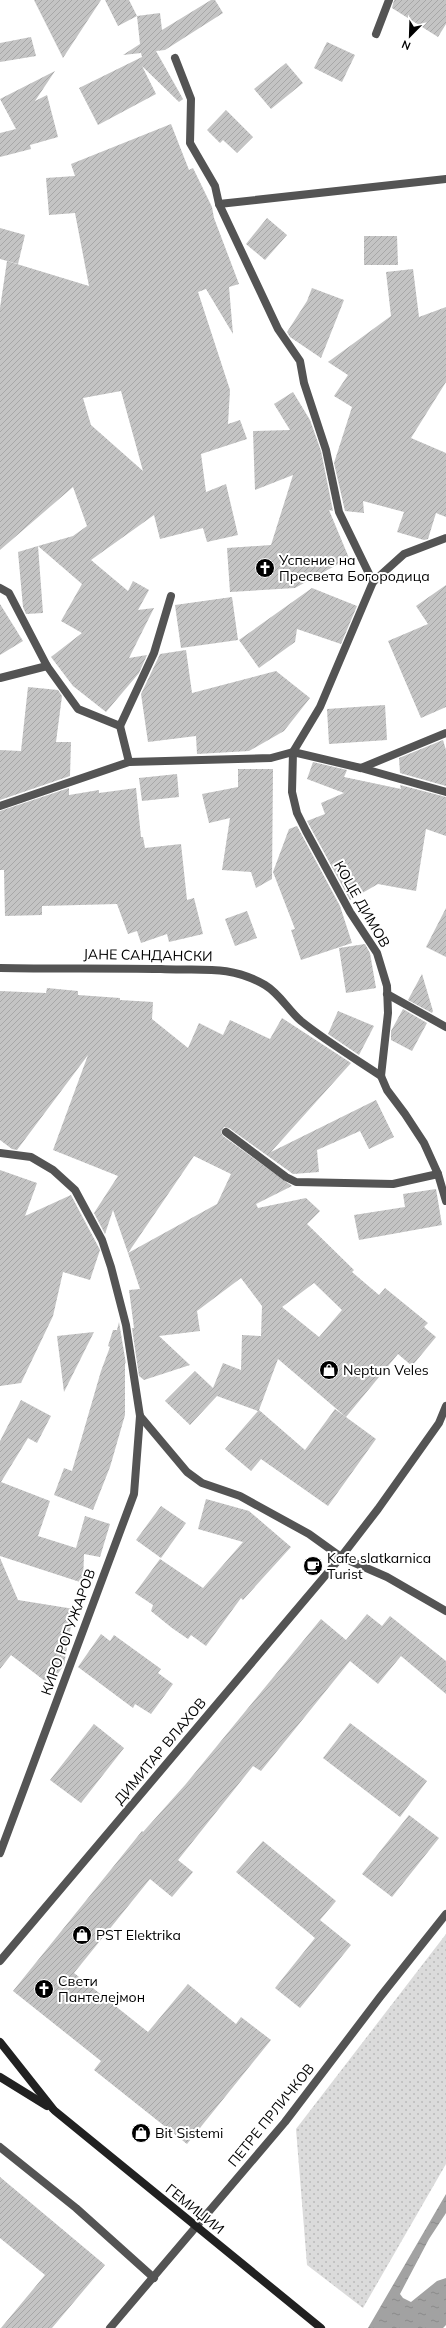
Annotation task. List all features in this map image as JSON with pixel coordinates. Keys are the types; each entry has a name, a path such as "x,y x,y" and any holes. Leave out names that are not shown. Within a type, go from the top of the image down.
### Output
{"main road":[{"path":"0,2042 54,2110"},
{"path":"0,2077 54,2110"},
{"name":"ГЕМИЏИИ","path":"54,2110 321,2328"}],"street":[{"path":"376,34 389,0"},
{"path":"175,58 191,99 190,144 215,186 219,204 278,329 300,361 304,383 326,450 339,512 373,582"},
{"path":"219,204 446,179"},
{"path":"294,752 320,707 373,582 404,554 446,538"},
{"path":"0,588 9,593 47,666 78,709 120,726"},
{"path":"129,762 120,726 154,653 171,596"},
{"path":"0,678 47,666"},
{"path":"361,768 446,733"},
{"path":"0,806 129,762 271,758 294,752 361,768 446,792"},
{"name":"КОЦЕ ДИМОВ","path":"294,752 292,792 297,813 350,912 377,953 387,994 388,1013 381,1076"},
{"name":"ЈАНЕ САНДАНСКИ","path":"0,968 73,967 172,970 214,968 234,972 266,985 279,995 300,1020 381,1076"},
{"path":"387,994 446,1027"},
{"path":"381,1076 387,1090 424,1143 438,1174 446,1202"},
{"path":"226,1132 286,1177 296,1182 393,1184 438,1174"},
{"name":"КИРО РОГУЖАРОВ","path":"0,1153 31,1157 53,1170 75,1190 90,1216 102,1240 111,1267 126,1325 140,1416 134,1494 0,1853"},
{"name":"ДИМИТАР ВЛАХОВ","path":"0,1961 340,1557 378,1509 439,1423 446,1406"},
{"path":"140,1416 187,1472 202,1483 246,1499 309,1534 340,1557 387,1577 446,1611"},
{"name":"ПЕТРЕ ПРЛИЧКОВ","path":"110,2328 285,2122 380,1997 446,1914"},
{"path":"0,2147 76,2208 154,2278"}],"shaded area":[{"path":"446,1934 446,2164 363,2308 307,2265 296,2129"}],"water":[{"path":"446,2194 446,2213 429,2239 400,2294 403,2298 411,2302 437,2281 446,2278 446,2325 443,2328 368,2328"}],"building":[{"path":"34,0 101,0 63,58"},
{"path":"105,0 129,0 137,16 118,26"},
{"path":"211,0 215,0 223,13 165,50 156,51 183,99 179,102 142,66 156,94 98,125 79,88 142,57 141,53 123,55 140,44 137,16 160,13 162,30"},
{"path":"394,0 446,0 446,24 438,37 392,8"},
{"path":"31,37 36,56 0,62 0,43"},
{"path":"327,42 355,55 342,82 314,68"},
{"path":"286,63 303,83 271,109 254,89"},
{"path":"55,71 35,101 47,95 58,137 30,145 31,149 0,157 0,133 16,129 0,99"},
{"path":"226,110 253,137 237,153 223,140 220,143 207,130"},
{"path":"171,124 189,170 193,168 212,207 214,218 239,284 229,287 233,334 206,289 198,292 230,390 228,424 240,420 247,439 201,454 206,492 226,484 238,535 207,542 203,528 160,539 154,515 91,560 128,591 133,581 149,590 138,610 154,608 129,658 147,655 139,673 106,712 73,686 51,657 82,633 61,621 82,584 38,546 73,536 87,526 73,487 0,550 0,308 7,261 89,286 75,213 49,215 46,178 75,176 71,164","holes":["121,391 143,471 91,425 83,398"]},
{"path":"267,218 287,235 265,260 246,244"},
{"path":"0,228 25,235 18,264 0,259"},
{"path":"364,236 397,236 398,265 364,265"},
{"path":"413,269 419,317 446,307 446,382 411,438 446,453 446,517 436,513 428,539 424,540 397,532 404,512 363,501 364,513 345,511 334,463 352,407 334,396 348,375 328,362 391,316 386,272"},
{"path":"312,288 344,300 321,358 290,337 287,332 307,301"},
{"path":"293,392 310,420 321,451 333,511 329,510 349,558 295,588 230,592 227,548 271,545 293,475 255,490 253,431 290,430 274,404"},
{"path":"38,546 43,613 26,614 23,607 18,552"},
{"path":"446,585 446,707 421,718 388,641 428,624 416,606"},
{"path":"312,588 357,606 341,644 297,629 295,642 259,668 239,640"},
{"path":"232,597 238,640 181,648 175,605"},
{"path":"0,604 23,641 0,655"},
{"path":"186,650 192,693 276,671 310,698 284,731 249,751 197,754 196,736 148,742 141,694 160,654"},
{"path":"28,687 58,690 62,696 56,742 71,742 70,776 0,800 0,750 21,751"},
{"path":"385,705 387,740 329,744 327,709"},
{"path":"443,740 446,750 446,786 400,773 399,758"},
{"path":"313,762 347,770 344,777 401,789 400,785 446,797 446,836 426,829 416,891 378,884 350,900 307,821 325,814 321,803 344,793 307,779"},
{"path":"238,769 273,769 272,879 256,888 251,872 222,870 230,818 209,823 202,794 238,787"},
{"path":"177,774 179,797 142,801 139,778"},
{"path":"69,788 69,795 99,790 99,793 136,788 141,837 143,837 145,848 181,844 187,900 194,898 203,934 169,942 167,934 141,943 137,931 128,934 117,904 42,906 42,915 5,916 4,870 0,870 0,811"},
{"path":"297,826 340,906 352,943 301,960 291,930 295,929 273,872 289,829"},
{"path":"446,908 446,957 426,947"},
{"path":"247,911 257,938 235,946 225,919"},
{"path":"365,944 370,953 376,988 346,993 339,948"},
{"path":"422,974 433,1011 432,1013 408,1000"},
{"path":"47,988 78,991 78,995 153,1002 152,1019 188,1048 199,1023 223,1035 230,1020 270,1039 282,1018 351,1063 271,1152 376,1100 394,1137 369,1149 360,1131 317,1150 319,1172 293,1174 229,1128 224,1127 221,1132 223,1136 292,1186 256,1204 258,1208 306,1198 320,1211 307,1224 354,1270 352,1272 379,1295 385,1288 428,1323 424,1327 436,1337 412,1366 398,1354 346,1417 278,1359 259,1410 305,1450 335,1409 376,1439 328,1506 261,1459 251,1471 225,1449 258,1411 217,1396 190,1425 165,1401 195,1371 213,1388 223,1363 241,1370 242,1335 261,1336 262,1306 241,1278 197,1311 200,1331 159,1336 190,1365 144,1380 139,1376 132,1328 134,1328 129,1290 140,1289 113,1210 105,1234 94,1213 118,1176 53,1150 88,1055 17,1150 12,1149 0,1140 0,991 46,993","holes":["194,1156 231,1174 217,1204 128,1253","314,1283 342,1310 319,1337 282,1307"]},
{"path":"403,1009 427,1023 412,1051 391,1040 391,1031"},
{"path":"338,1011 374,1026 359,1055 328,1034"},
{"path":"0,1170 37,1183 25,1216 71,1195 100,1250 90,1280 63,1272 53,1316 21,1383 0,1386"},
{"path":"436,1189 442,1225 359,1240 354,1215 405,1207 403,1194"},
{"path":"119,1322 126,1364 125,1362 125,1415 110,1467 93,1510 54,1495 64,1468 72,1471 101,1371 110,1347 108,1346 113,1330 117,1330"},
{"path":"94,1332 64,1392 57,1336"},
{"path":"21,1400 51,1416 37,1443 28,1438 1,1482 50,1501 38,1536 76,1548 85,1516 110,1524 100,1557 84,1554 83,1583 0,1556 0,1441"},
{"path":"206,1499 249,1511 291,1547 243,1600 241,1598 206,1646 191,1635 188,1639 172,1628 151,1611 153,1605 135,1593 160,1559 203,1588 243,1542 198,1529"},
{"path":"161,1506 186,1523 161,1558 136,1540"},
{"path":"0,1558 18,1600 74,1609 64,1665 50,1685 11,1655 0,1669"},
{"path":"367,1614 382,1626 390,1616 446,1661 446,1694 401,1656 378,1684 350,1661 261,1771 253,1766 178,1860 193,1872 172,1897 150,1879 74,1973 148,2032 188,1984 236,2024 241,2017 271,2040 187,2144 94,2070 101,2061 13,1991 142,1831 143,1832 185,1785 321,1619 346,1640"},
{"path":"101,1634 110,1641 114,1635 161,1669 158,1673 173,1684 151,1714 135,1704 133,1708 78,1667"},
{"path":"350,1723 427,1781 400,1817 323,1758"},
{"path":"94,1724 124,1748 81,1803 50,1780"},
{"path":"409,1815 439,1838 392,1897 362,1874"},
{"path":"263,1841 336,1901 320,1920 351,1945 300,2008 275,1988 315,1938 236,1872"},
{"path":"0,2177 105,2265 52,2328 1,2328 45,2275 0,2238"}],"place":[{"name":"Успение на Пресвета Богородица","path":"265,568"},
{"name":"Neptun Veles","path":"329,1370"},
{"name":"Kafe slatkarnica Turist","path":"313,1566"},
{"name":"PST Elektrika","path":"82,1935"},
{"name":"Свети Пантелејмон","path":"44,1989"},
{"name":"Bit Sistemi","path":"141,2133"}]}
